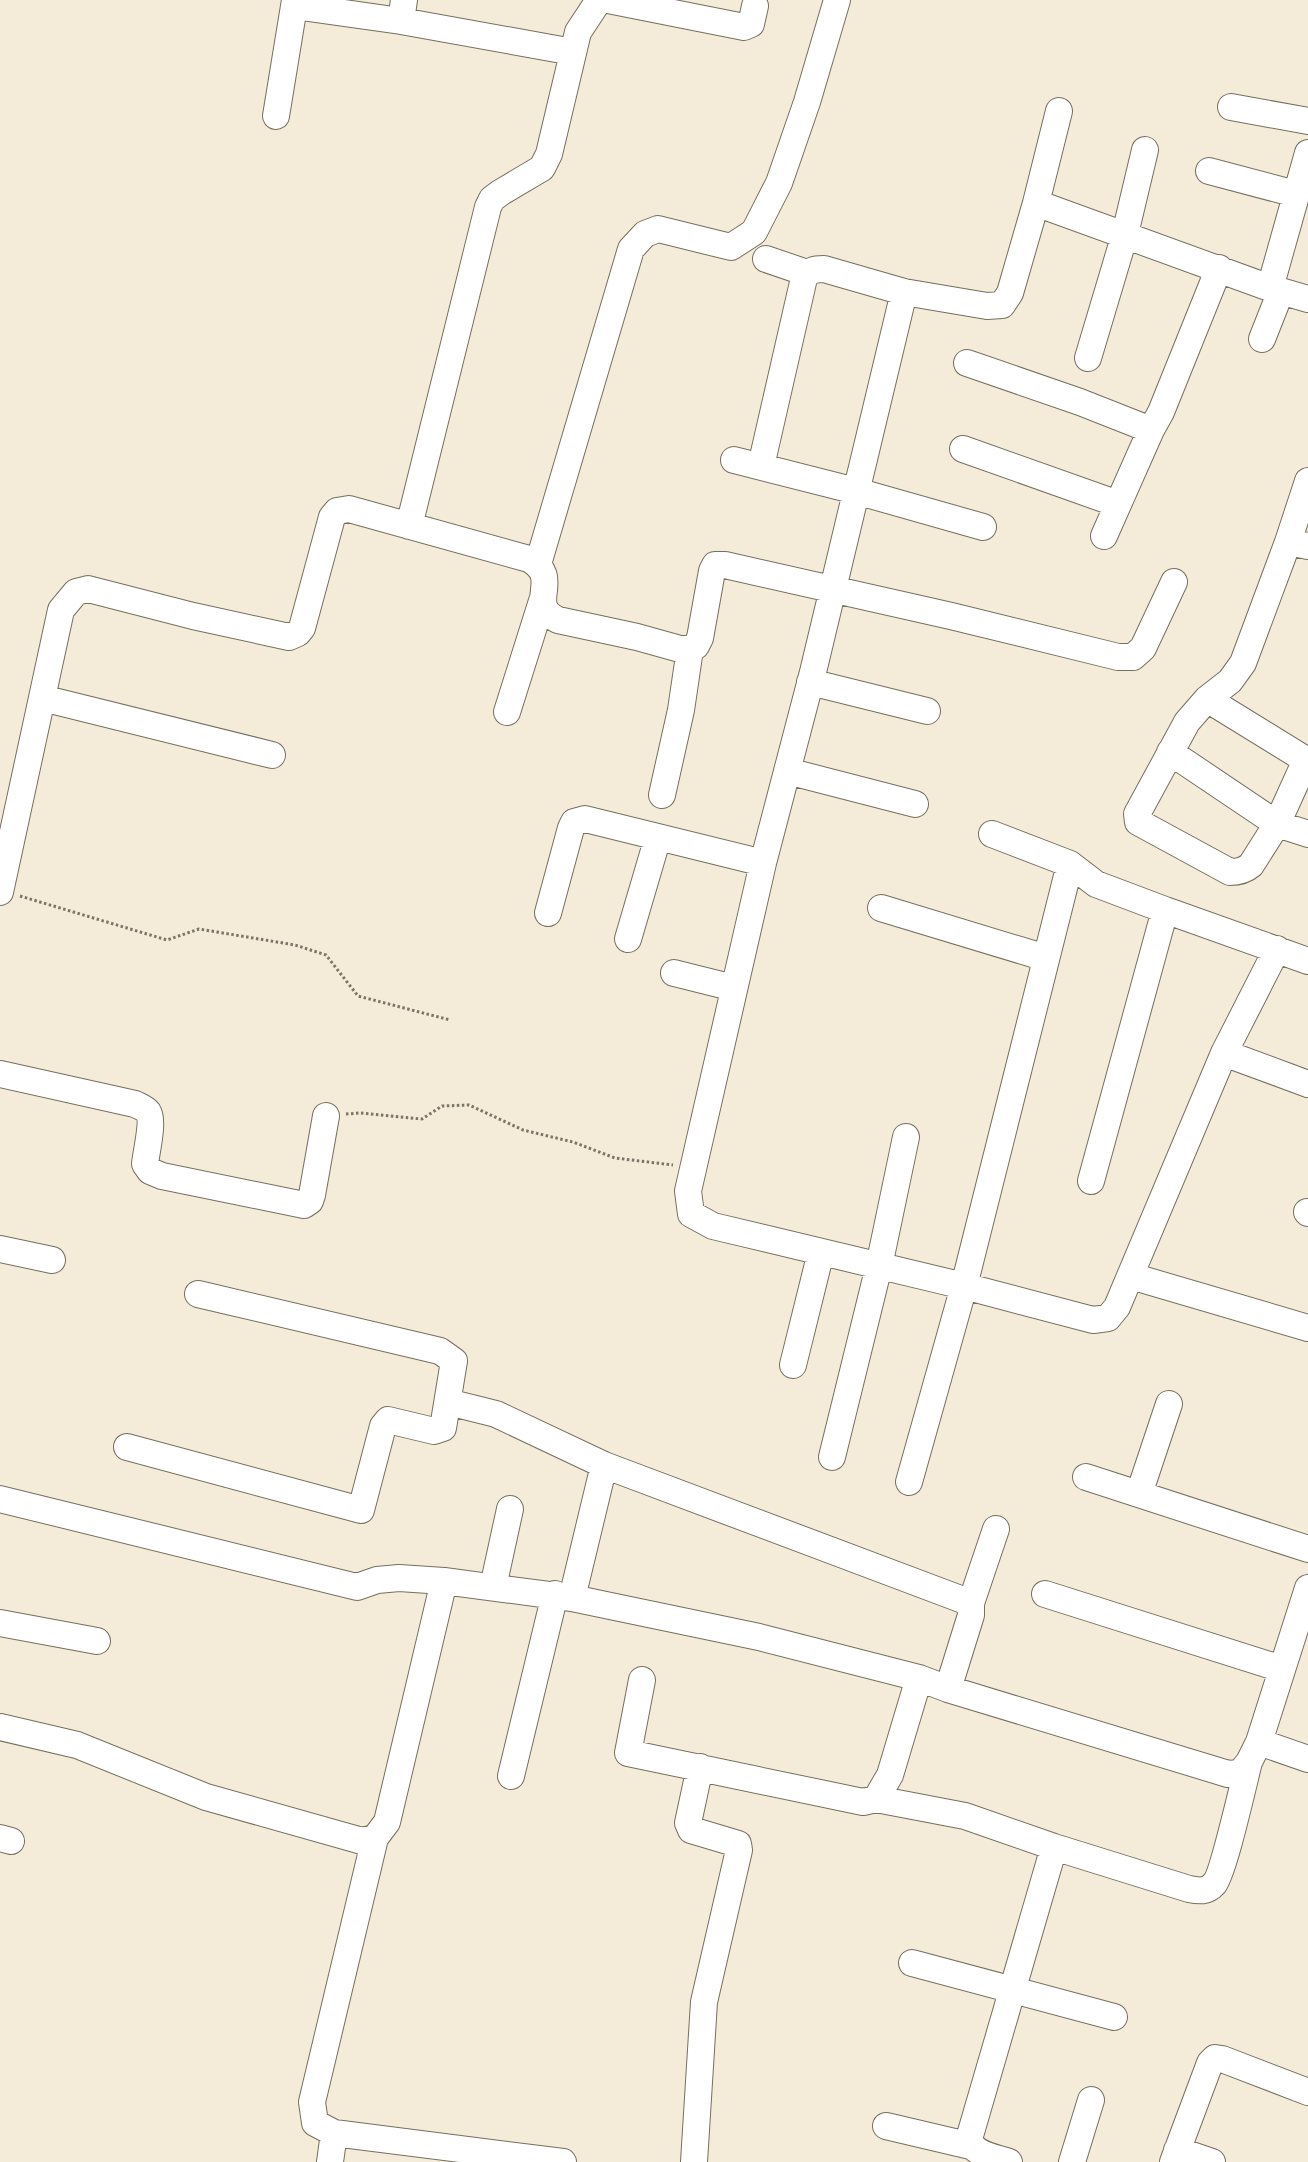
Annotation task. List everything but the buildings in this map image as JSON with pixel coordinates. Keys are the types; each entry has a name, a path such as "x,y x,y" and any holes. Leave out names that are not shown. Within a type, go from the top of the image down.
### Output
{"street":[{"path":"409,526 488,207 492,199 500,193 542,168 549,154 578,32 599,0"},
{"path":"608,0 744,27 750,24 755,6"},
{"path":"538,564 631,249 645,234 658,229 731,247 754,232 779,183 837,0"},
{"path":"276,116 294,3 403,10 573,52"},
{"path":"1231,108 1308,121"},
{"path":"761,466 804,278 808,273 816,269 824,269 904,292 987,306 1002,305 1010,293 1036,203 1059,112"},
{"path":"1088,358 1125,234 1145,150"},
{"path":"1262,339 1296,194 1308,153"},
{"path":"1209,171 1296,194"},
{"path":"1036,203 1275,289 1308,299"},
{"path":"766,259 808,273"},
{"path":"1104,536 1151,430 1161,412 1219,268"},
{"path":"904,292 734,988 688,1190 691,1214 712,1226 964,1286 1093,1320 1108,1318 1117,1307 1131,1276 1224,1053 1277,949"},
{"path":"967,363 1080,402 1151,430"},
{"path":"963,448 1118,504"},
{"path":"734,460 856,491 982,527"},
{"path":"1207,699 1306,760 1277,824 1246,870 1230,872 1138,822 1137,814 1188,722 1207,699 1230,681 1243,663 1298,544 1308,481"},
{"path":"0,891 62,610 76,592 88,589 193,616 290,637 298,633 302,628 332,517 337,511 349,509 529,559 538,564 545,574 542,601 507,712"},
{"path":"542,601 544,610 558,620 637,637 680,649 690,649 696,646 700,638 712,571 715,565 724,565 833,588 1118,657 1133,656 1142,648 1174,582"},
{"path":"662,795 681,710 690,649"},
{"path":"810,682 927,711"},
{"path":"42,698 272,755"},
{"path":"1170,752 1277,824 1308,834"},
{"path":"787,771 915,804"},
{"path":"548,913 574,822 585,818 763,863"},
{"path":"992,834 1070,864 1096,884 1308,961"},
{"path":"628,939 658,837"},
{"path":"909,1482 964,1286 1070,864"},
{"path":"881,908 1046,958"},
{"path":"1091,1181 1165,910"},
{"path":"674,973 734,988"},
{"path":"1224,1053 1308,1084"},
{"path":"0,1074 135,1104 143,1108 149,1113 151,1120 145,1164 150,1171 162,1176 304,1205 310,1201 312,1195 326,1116"},
{"path":"832,1457 879,1266 906,1137"},
{"path":"0,1249 52,1260"},
{"path":"793,1365 821,1252"},
{"path":"1131,1276 1308,1328"},
{"path":"127,1447 362,1510 382,1426 388,1420 434,1431 443,1428 454,1361 440,1351 198,1294"},
{"path":"448,1402 496,1414 604,1465 971,1603"},
{"path":"1139,1494 1170,1404"},
{"path":"511,1776 604,1465"},
{"path":"1086,1476 1308,1549"},
{"path":"0,1499 356,1587 377,1580 399,1578 494,1587 564,1596 759,1637 919,1678 948,1689 1228,1774 1240,1773 1254,1752"},
{"path":"494,1587 510,1509"},
{"path":"948,1689 970,1615 971,1603 996,1528"},
{"path":"444,1581 387,1822 375,1838 312,2102 315,2123 334,2133 429,2154 563,2162"},
{"path":"642,1680 628,1753 862,1802 876,1799 965,1816 1054,1847 1189,1889 1203,1891 1215,1884 1222,1866 1254,1752 1308,1588"},
{"path":"1045,1594 1282,1669"},
{"path":"0,1623 97,1641"},
{"path":"876,1799 890,1775 919,1678"},
{"path":"0,1727 77,1745 206,1797 362,1841 375,1838"},
{"path":"1254,1752 1308,1759"},
{"path":"694,2162 704,2002 739,1850 738,1844 691,1830 688,1823 700,1767"},
{"path":"971,2146 970,2139 1054,1847"},
{"path":"912,1963 1114,2017"},
{"path":"1212,2162 1175,2156 1210,2063 1215,2058 1308,2092"},
{"path":"1072,2162 1091,2100"},
{"path":"886,2126 971,2146 976,2151 1009,2162"},
{"path":"330,2162 334,2133"}],"path":[{"path":"0,891 167,940 199,929 295,944 326,955 358,996 450,1020"},
{"path":"326,1116 360,1113 422,1119 442,1106 469,1105 523,1130 573,1142 615,1158 693,1167"}]}
